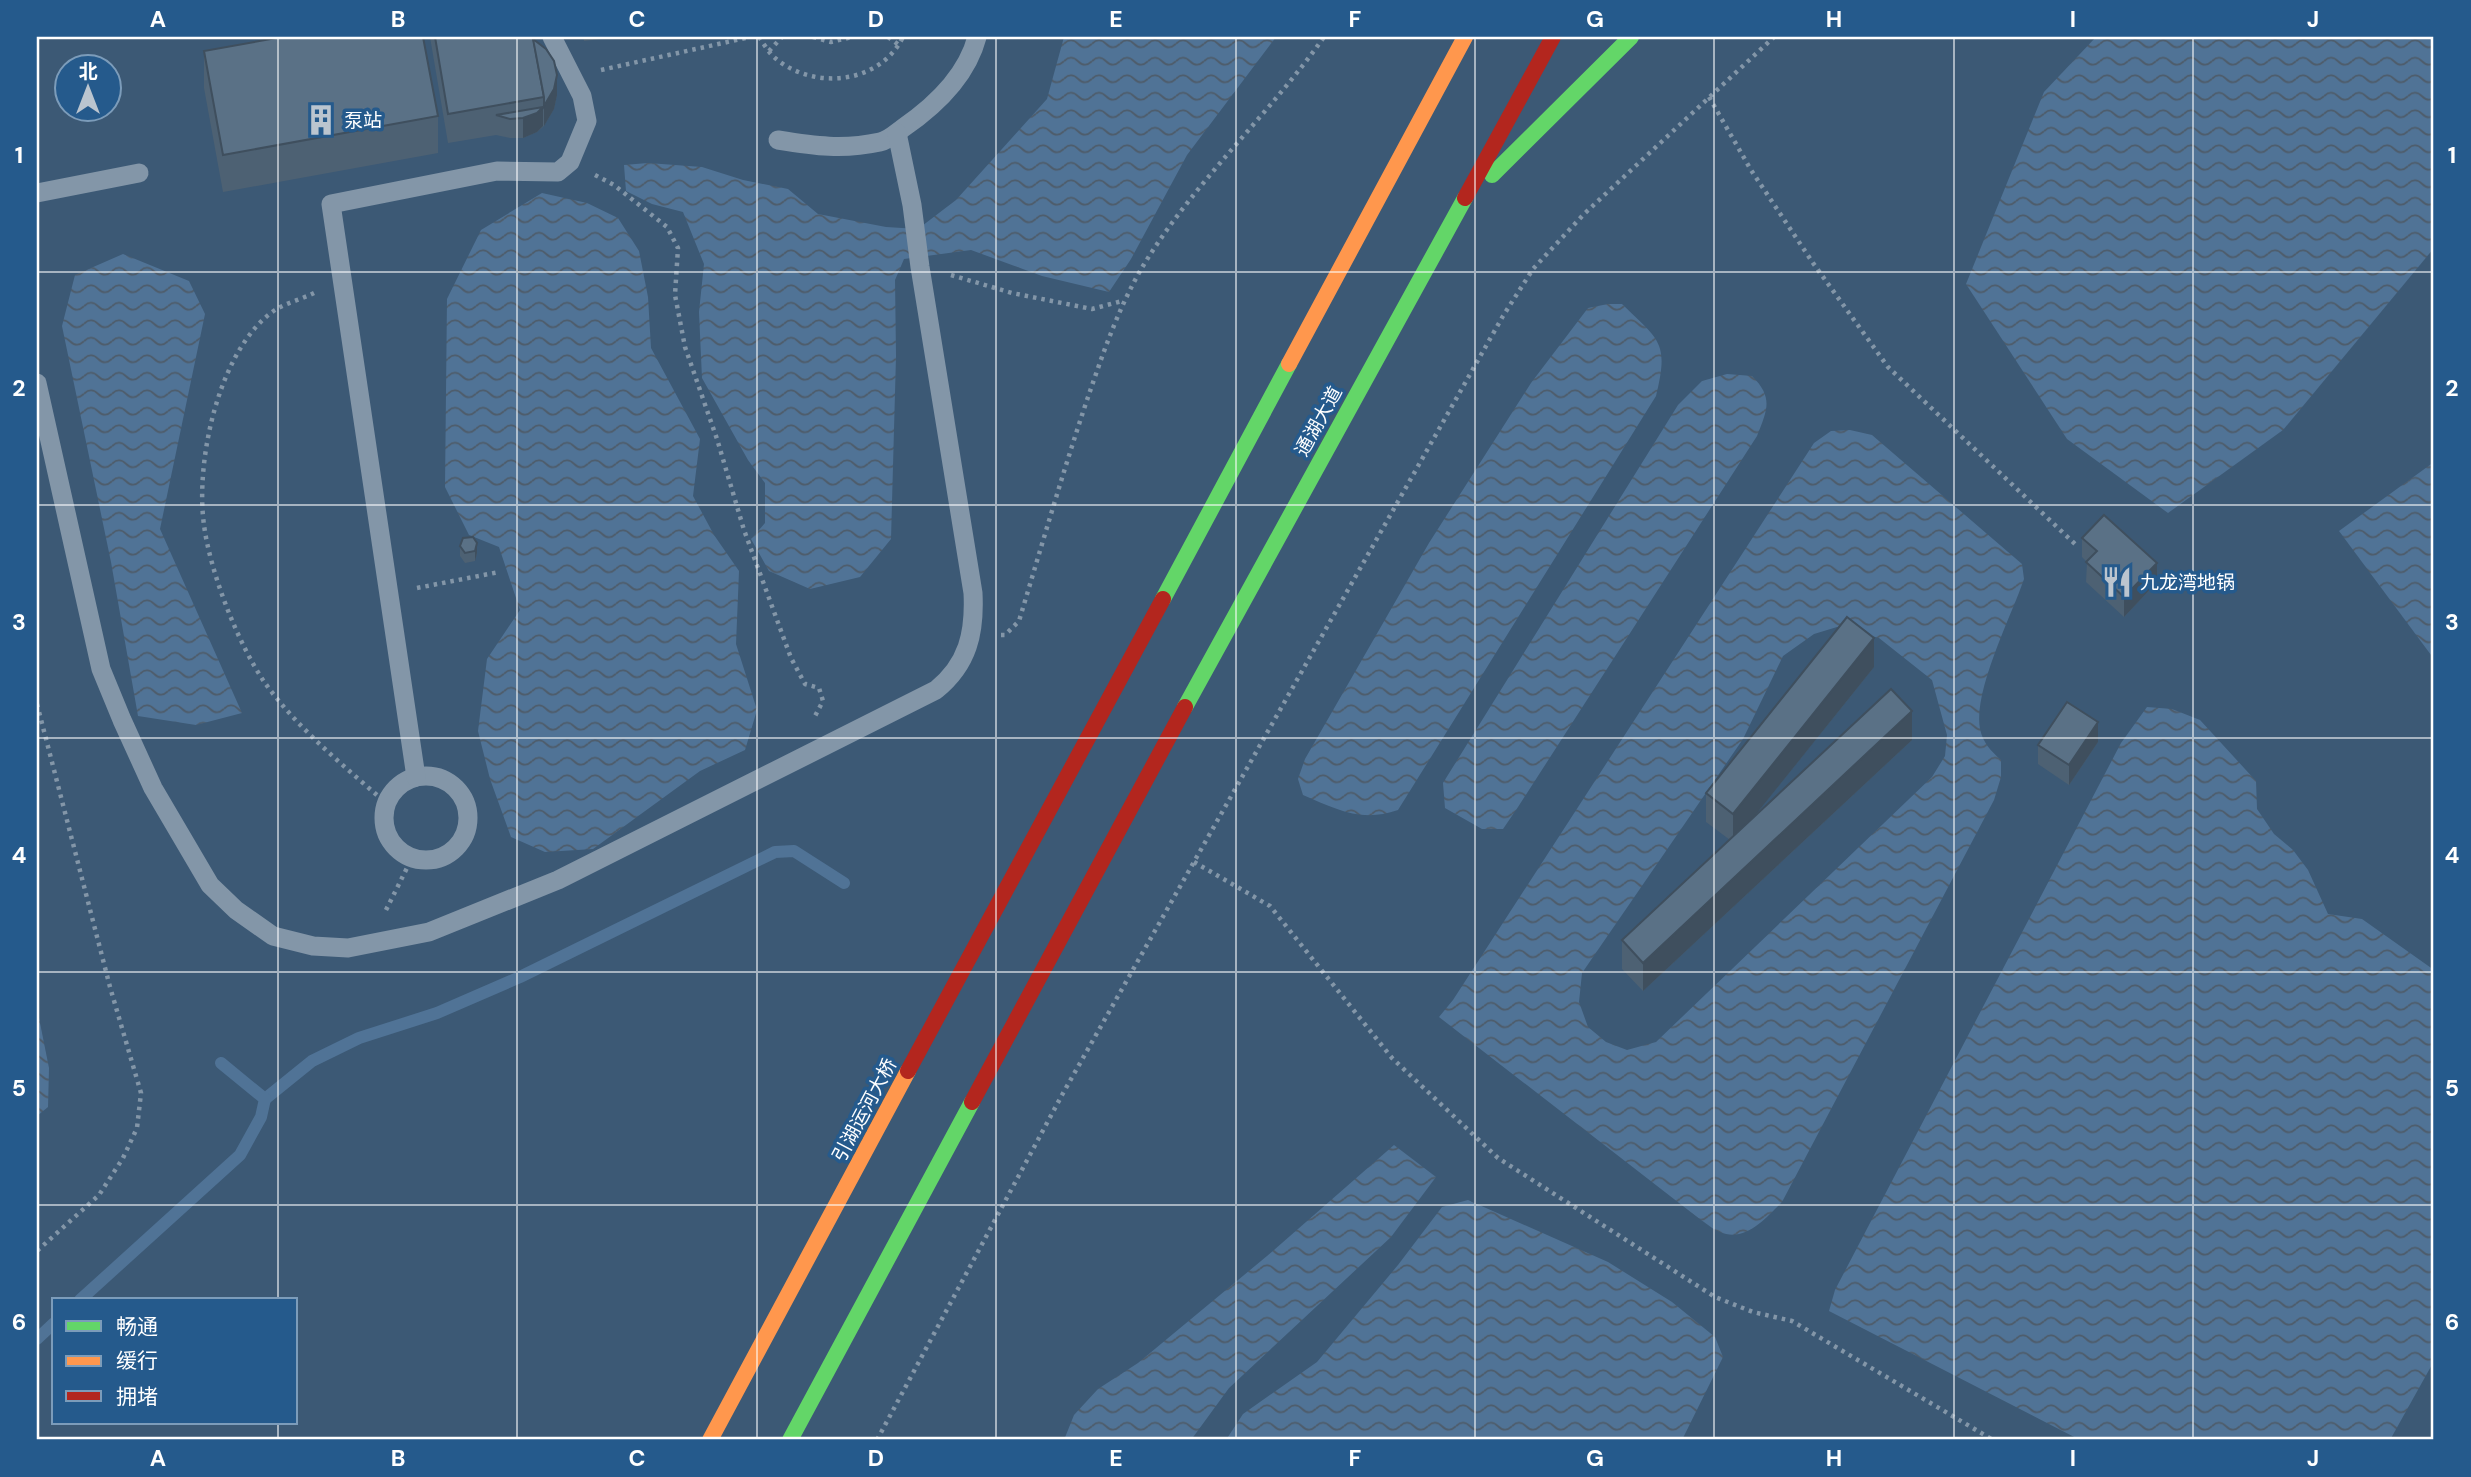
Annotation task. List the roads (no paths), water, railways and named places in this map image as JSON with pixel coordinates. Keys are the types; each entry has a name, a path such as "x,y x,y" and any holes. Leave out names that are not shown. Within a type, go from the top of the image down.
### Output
{"main road":[{"name":"引湖运河大桥","path":"710,1440 1465,37"},
{"name":"通湖大道","path":"790,1440 1121,826 1553,37"},
{"path":"1460,206 1631,37"}],"lane":[{"path":"416,777 331,204 497,171 558,172 570,162 587,121 582,96 552,37"},
{"path":"778,140 835,149 884,142 918,118 949,89 973,52 977,37"},
{"path":"37,383 101,669 159,799 210,885 236,911 273,936 313,946 348,948 429,932 558,880 936,690 959,668 972,634 973,593 912,205 897,133"},
{"path":"37,193 139,173"},
{"path":"430,775 444,779 456,788 464,799 468,813 467,828 461,841 452,851 439,858 412,858 391,841 385,829 386,803 393,791 403,782 416,777 430,775"}],"water":[{"path":"1064,37 1276,37 1187,155 1131,259 1109,292 1042,276 971,250 904,259 895,280 896,356 891,539 860,577 810,589 769,571 751,539 765,523 765,483 748,460 702,378 699,312 704,264 683,212 652,204 626,191 624,165 648,163 702,167 743,180 788,189 818,214 886,227 918,229 956,200 1047,99"},
{"path":"2096,37 2434,37 2434,248 2283,430 2168,513 2067,439 1966,284 2044,92"},
{"path":"542,193 587,203 618,218 639,251 648,297 651,348 700,439 693,496 714,535 739,571 736,644 757,710 745,750 700,771 593,849 545,852 511,837 490,779 478,731 487,659 520,610 499,547 469,535 445,487 447,299 481,230"},
{"path":"123,254 189,281 205,314 160,529 242,713 196,725 138,716 111,562 62,326 75,275"},
{"path":"1622,304 1645,326 1658,344 1662,364 1656,396 1398,810 1385,814 1360,815 1303,795 1298,779 1305,759 1429,543 1531,383 1588,308"},
{"path":"1727,374 1752,376 1763,391 1766,411 1757,436 1518,807 1503,829 1482,829 1445,808 1443,783 1678,405 1702,381"},
{"path":"1850,430 1872,435 2022,564 2024,579 1994,654 1979,713 1983,738 2001,760 2001,777 1994,800 1782,1202 1746,1232 1729,1235 1701,1220 1439,1017 1453,1000 1814,443 1831,431","holes":["1837,627 1879,638 1932,680 1947,735 1945,756 1932,777 1656,1042 1627,1050 1606,1042 1588,1027 1579,1002 1582,973 1743,739 1783,656 1814,634"]},
{"path":"2434,462 2434,659 2339,531"},
{"path":"2147,707 2172,709 2200,720 2256,781 2257,809 2274,834 2293,850 2308,870 2328,914 2362,919 2434,970 2434,1361 2390,1440 2080,1440 1829,1311 1835,1290 2121,743"},
{"path":"37,1008 49,1068 48,1107 37,1116"},
{"path":"1394,1145 1436,1177 1391,1237 1229,1388 1191,1440 1064,1440 1074,1415 1098,1389 1138,1363 1267,1256"},
{"path":"1468,1200 1608,1262 1672,1302 1715,1337 1723,1357 1682,1440 1226,1440 1243,1414 1317,1362 1398,1265 1442,1207"}],"waterway":[{"path":"265,1099 312,1061 359,1038 437,1013 520,977 775,852 794,851 844,883"},
{"path":"82,1298 240,1155 261,1117 265,1099 221,1063"},
{"path":"37,1339 52,1325"}],"place":[{"name":"泵站","path":"321,120"},
{"name":"九龙湾地锅","path":"2117,582"}]}
